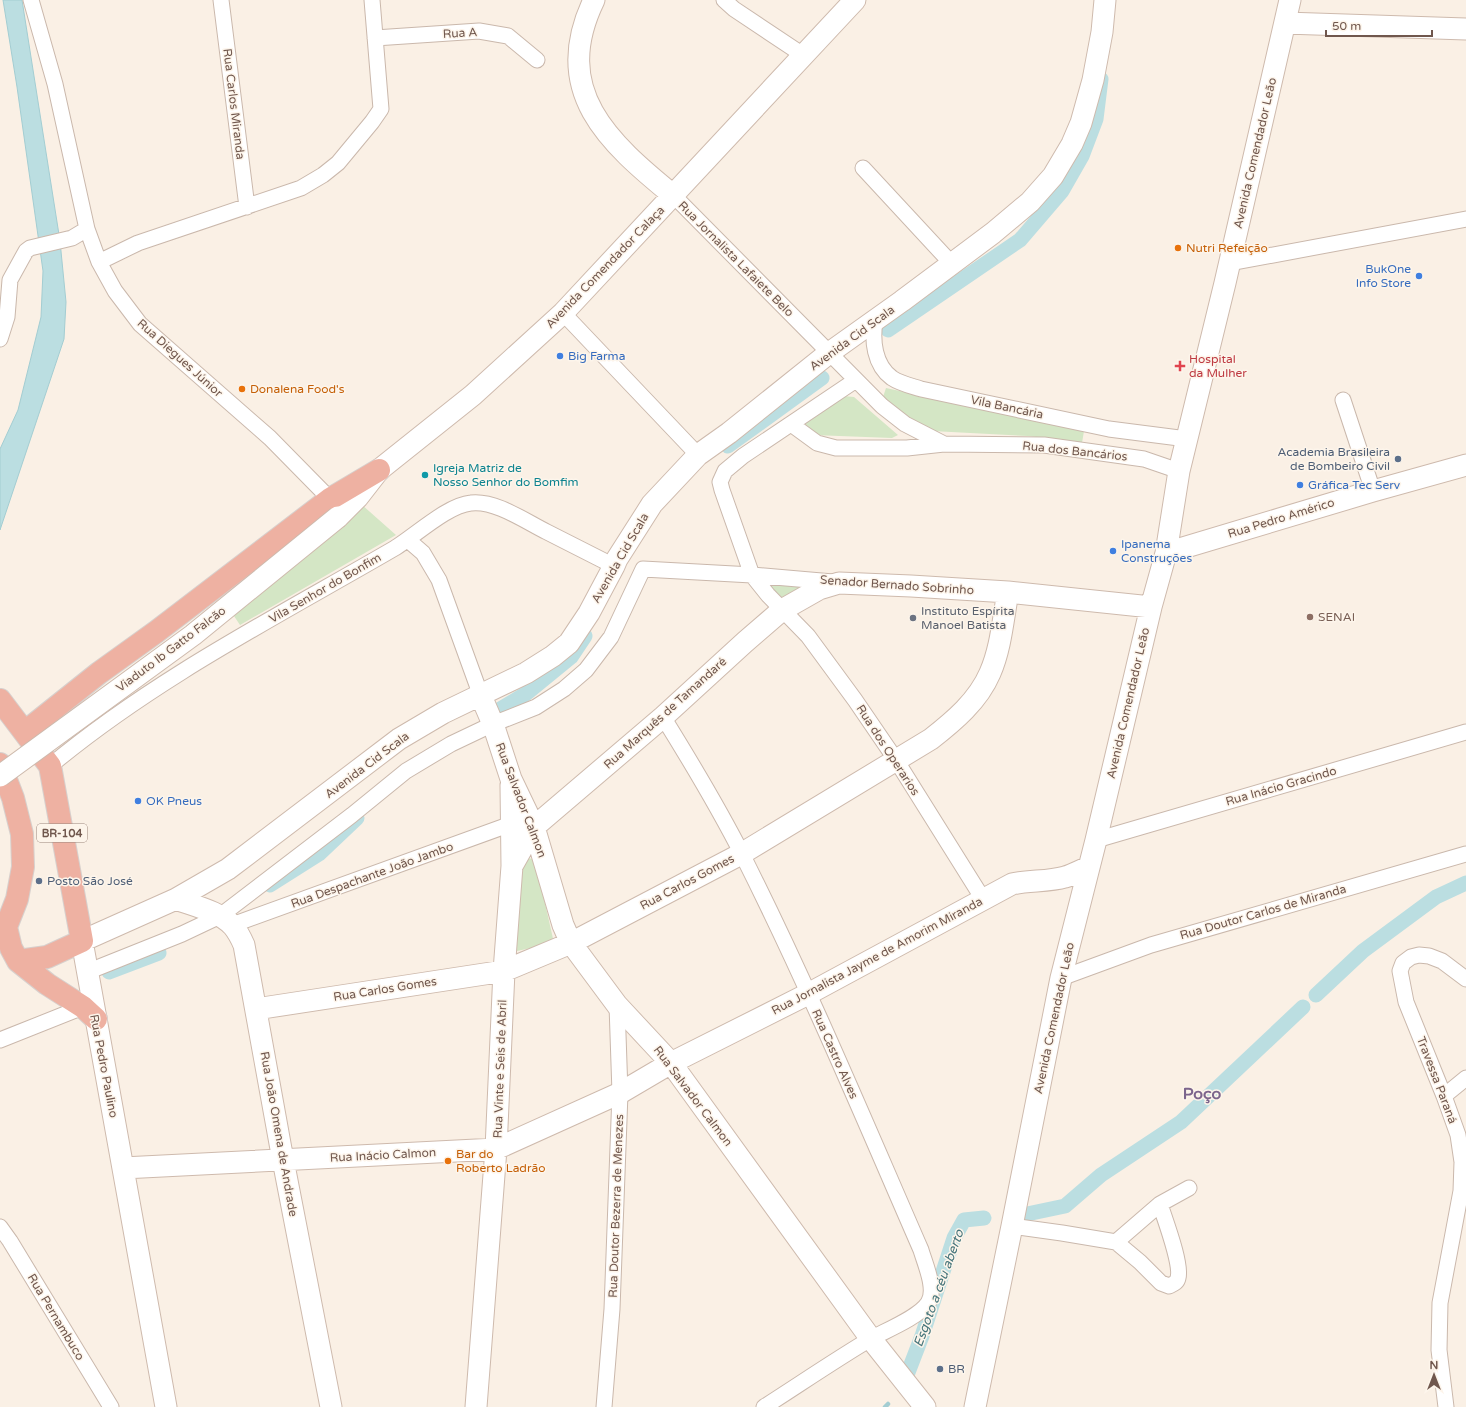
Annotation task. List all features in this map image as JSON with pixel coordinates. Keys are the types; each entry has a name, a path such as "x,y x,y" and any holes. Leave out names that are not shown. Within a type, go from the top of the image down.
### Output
{"highway":[{"path":"25,732 99,673 334,508 379,470"},
{"name":"BR-104","path":"0,700 25,732"},
{"name":"Rua Pedro Paulino","path":"25,732 50,766 82,941"},
{"path":"0,764 13,798 22,834 23,867 18,898 3,932 18,961 47,984 89,1013"},
{"path":"18,961 47,957 82,941"}],"street":[{"name":"Rua Diegues Júnior","path":"31,0 55,84 87,229 99,262 115,291 140,324 270,438 334,508"},
{"name":"Rua Carlos Miranda","path":"221,0 247,207"},
{"path":"99,262 138,243 301,188 323,175 338,163 378,114 381,104 372,0"},
{"name":"Rua Jornalista Lafaiete Belo","path":"594,0 586,16 578,56 582,86 590,108 603,130 640,168 668,202 830,353"},
{"path":"724,0 734,9 803,55"},
{"name":"Avenida Comendador Calaça","path":"379,470 473,395 563,313 855,0"},
{"name":"Avenida Cid Scala","path":"82,941 176,898 228,869 399,739 443,713 526,673 553,656 569,643 588,613 614,566 616,559 652,504 698,455 729,433 830,353 952,264 1030,202 1053,176 1072,144 1081,123 1093,80 1102,32 1105,0"},
{"name":"Avenida Comendador Leão","path":"975,1407 1061,978 1096,840 1151,607 1166,553 1179,471 1230,263 1290,0"},
{"path":"1285,23 1466,29"},
{"name":"Rua A","path":"375,38 479,31 508,36 537,60"},
{"path":"863,168 952,264"},
{"path":"1230,263 1466,219"},
{"path":"0,339 7,317 5,280 23,256 30,248 72,238 87,229"},
{"path":"563,313 698,455"},
{"name":"Vila Bancária","path":"875,321 873,336 877,355 882,366 891,377 903,384 1109,429 1187,439"},
{"name":"Rua dos Bancários","path":"830,353 892,415 905,424 944,444"},
{"path":"791,424 856,380"},
{"path":"1343,400 1372,491"},
{"name":"Rua dos Bancários","path":"791,424 817,443 836,448 907,448 944,444 1044,445 1144,460 1179,471"},
{"name":"Rua dos Operarios","path":"791,424 743,456 725,471 720,482 752,575 768,595 808,636 855,700 896,760 983,899"},
{"path":"1105,454 1109,429"},
{"name":"Rua Pedro Américo","path":"1166,553 1372,491 1466,465"},
{"name":"Vila Senhor do Bonfim","path":"50,766 127,707 258,625 408,540 453,509 470,503 480,502 503,510 614,566"},
{"name":"Viaduto Ib Gatto Falcão","path":"0,776 193,635 334,508"},
{"path":"408,540 423,553 431,564 439,580 481,696"},
{"name":"Avenida Cid Scala","path":"87,972 182,934 226,921 406,770 451,744 493,724 536,707 564,689 586,670 611,637 643,569"},
{"name":"Senador Bernado Sobrinho","path":"643,569 1008,592 1151,607"},
{"name":"Rua Marquês de Tamandaré","path":"512,866 534,828 664,717 745,642 782,610 819,589 839,582"},
{"name":"Rua Carlos Gomes","path":"256,1009 504,970 571,943 742,854 931,739 950,724 966,708 990,673 997,650 1008,592"},
{"path":"99,673 127,707"},
{"name":"Rua Salvador Calmon","path":"481,696 493,724 512,779 534,828 563,925 571,943 618,1005 671,1063 871,1339 925,1407"},
{"name":"Rua Castro Alves","path":"664,717 703,783 742,854 808,994 921,1250 931,1285 931,1295 928,1303 919,1312 871,1339"},
{"name":"Rua Inácio Gracindo","path":"1096,840 1466,732"},
{"name":"Rua Vinte e Seis de Abril","path":"476,1407 496,1149 504,970 512,866 512,779"},
{"name":"Rua Despachante João Jambo","path":"226,921 512,824"},
{"name":"Rua Doutor Carlos de Miranda","path":"1061,978 1151,945 1466,854"},
{"name":"Rua Jornalista Jayme de Amorim Miranda","path":"671,1063 808,994 1012,884 1025,881 1054,880 1066,877 1089,867"},
{"path":"176,898 226,921"},
{"name":"Rua João Omena de Andrade","path":"226,921 240,934 244,945 283,1160 331,1407"},
{"name":"Rua Pedro Paulino","path":"82,941 87,972 89,1013 124,1168 166,1407"},
{"name":"Travessa Paraná","path":"1446,1407 1439,1350 1440,1304 1464,1191 1462,1162 1458,1135 1406,1002 1401,982 1400,970 1403,963 1411,957 1419,954 1442,961 1466,979"},
{"name":"Rua Doutor Bezerra de Menezes","path":"604,1407 612,1309 620,1093 618,1005"},
{"path":"0,1040 89,1013"},
{"name":"Rua Inácio Calmon","path":"124,1168 496,1149 620,1093 671,1063"},
{"path":"1444,1096 1466,1078"},
{"path":"1116,1242 1160,1204 1189,1188"},
{"path":"1012,1226 1116,1242 1140,1262 1160,1282 1169,1286 1175,1283 1178,1276 1178,1267 1160,1204"},
{"name":"Rua Pernambuco","path":"0,1227 111,1407"},
{"path":"764,1407 871,1339"}],"green space":[{"path":"886,388 1084,431 1082,443 1028,436 932,431 898,417 882,400"},
{"path":"843,396 854,397 898,435 892,438 813,435 804,428 803,420"},
{"path":"361,504 396,535 240,625 234,616 260,588"},
{"path":"766,584 807,586 780,601"},
{"path":"524,858 535,859 554,943 517,951 518,868"}],"water":[{"path":"3,0 22,0 60,241 66,302 64,339 0,530 0,449 18,410 41,317 43,271"}],"waterway":[{"path":"888,330 1020,240 1062,191 1082,156 1096,119 1101,79"},
{"path":"728,446 822,378"},
{"path":"497,711 527,693 571,657 585,636"},
{"path":"270,885 319,854 357,818"},
{"path":"1316,995 1363,951 1436,897 1466,883"},
{"path":"109,972 159,953"},
{"path":"1027,1214 1065,1206 1101,1175 1181,1122 1303,1007"},
{"name":"Esgoto a céu aberto","path":"907,1375 922,1336 954,1238 964,1220 984,1218"},
{"name":"Esgoto a céu aberto","path":"885,1407 888,1404"}],"place":[{"name":"Nutri Refeição","path":"1178,248"},
{"name":"BukOne Info Store","path":"1419,276"},
{"name":"Big Farma","path":"560,356"},
{"name":"Hospital da Mulher","path":"1180,366"},
{"name":"Donalena Food's","path":"242,389"},
{"name":"Academia Brasileira de Bombeiro Civil","path":"1398,459"},
{"name":"Igreja Matriz de Nosso Senhor do Bomfim","path":"425,475"},
{"name":"Gráfica Tec Serv","path":"1300,485"},
{"name":"Ipanema Construções","path":"1113,551"},
{"name":"SENAI","path":"1310,617"},
{"name":"Instituto Espírita Manoel Batista","path":"913,618"},
{"name":"OK Pneus","path":"138,801"},
{"name":"Posto São José","path":"39,881"},
{"name":"Bar do Roberto Ladrão","path":"448,1161"},
{"name":"BR","path":"940,1369"}],"district":[{"name":"Poço","path":"1202,1093"}]}
